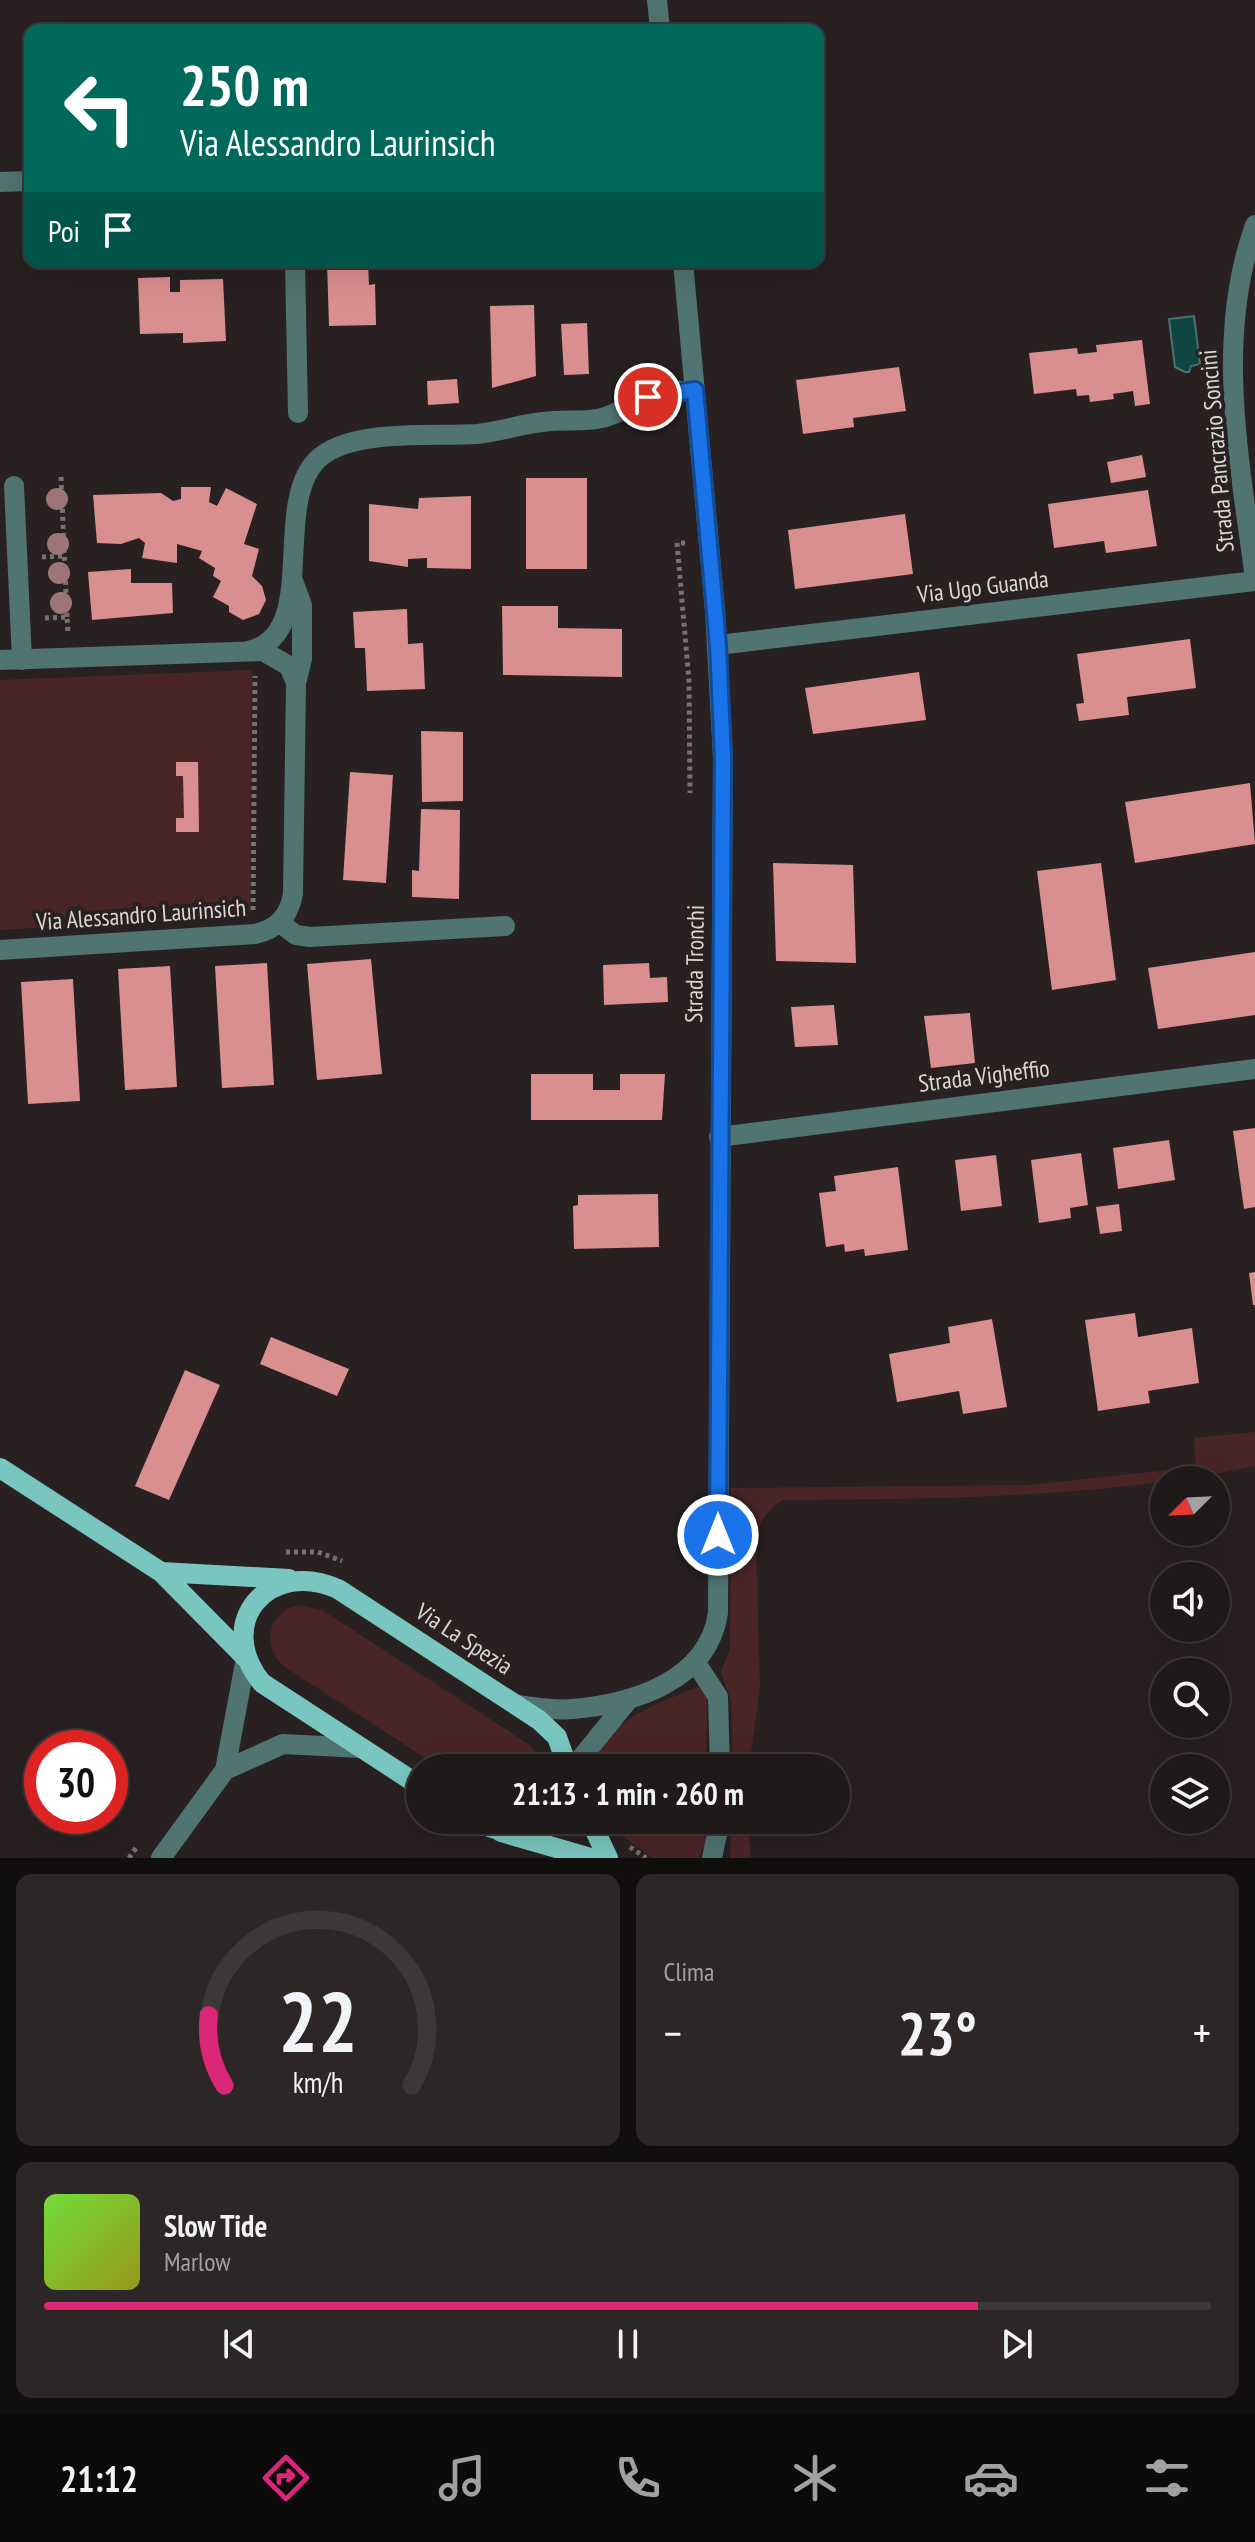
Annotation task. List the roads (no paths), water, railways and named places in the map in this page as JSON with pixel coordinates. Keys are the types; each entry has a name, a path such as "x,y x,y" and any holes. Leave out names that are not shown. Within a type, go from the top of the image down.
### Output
{"main road":[{"path":"0,1468 161,1572 246,1658 262,1683 406,1777"},
{"name":"Via La Spezia","path":"161,1572 307,1579 348,1595 517,1705 557,1737 564,1754"},
{"path":"246,1658 243,1634 253,1604 282,1582 307,1579"},
{"path":"508,1834 591,1858"},
{"path":"597,1834 608,1858"}],"street":[{"path":"657,0 659,24"},
{"path":"0,182 24,181"},
{"name":"Strada Pancrazio Soncini","path":"1255,225 1241,275 1232,357 1237,439 1255,580"},
{"path":"295,268 298,413"},
{"name":"Strada Tronchi","path":"684,268 718,645 723,814 718,1613 711,1641 696,1663"},
{"name":"Via Alessandro Laurinsich","path":"251,659 281,628 293,581 296,498 305,475 329,450 363,440 480,434 549,421 601,419 657,394 695,390"},
{"path":"14,486 22,660"},
{"name":"Via Ugo Guanda","path":"718,645 1255,580"},
{"name":"Via Alessandro Laurinsich","path":"0,950 255,934 280,923 289,910 293,894 296,683 302,659 302,605 293,581"},
{"path":"0,660 251,659 277,656 293,671 296,683"},
{"path":"280,923 305,937 505,926"},
{"name":"Strada Vigheffio","path":"719,1137 1255,1069"},
{"path":"161,1858 225,1770 246,1658"},
{"path":"517,1705 568,1710 629,1699 696,1663 718,1697 720,1754"},
{"path":"582,1754 629,1699"},
{"path":"225,1770 283,1744 361,1748"},
{"path":"712,1858 717,1834"}],"water":[{"path":"1194,316 1200,364 1191,366 1189,372 1185,372 1175,367 1169,319"}]}
